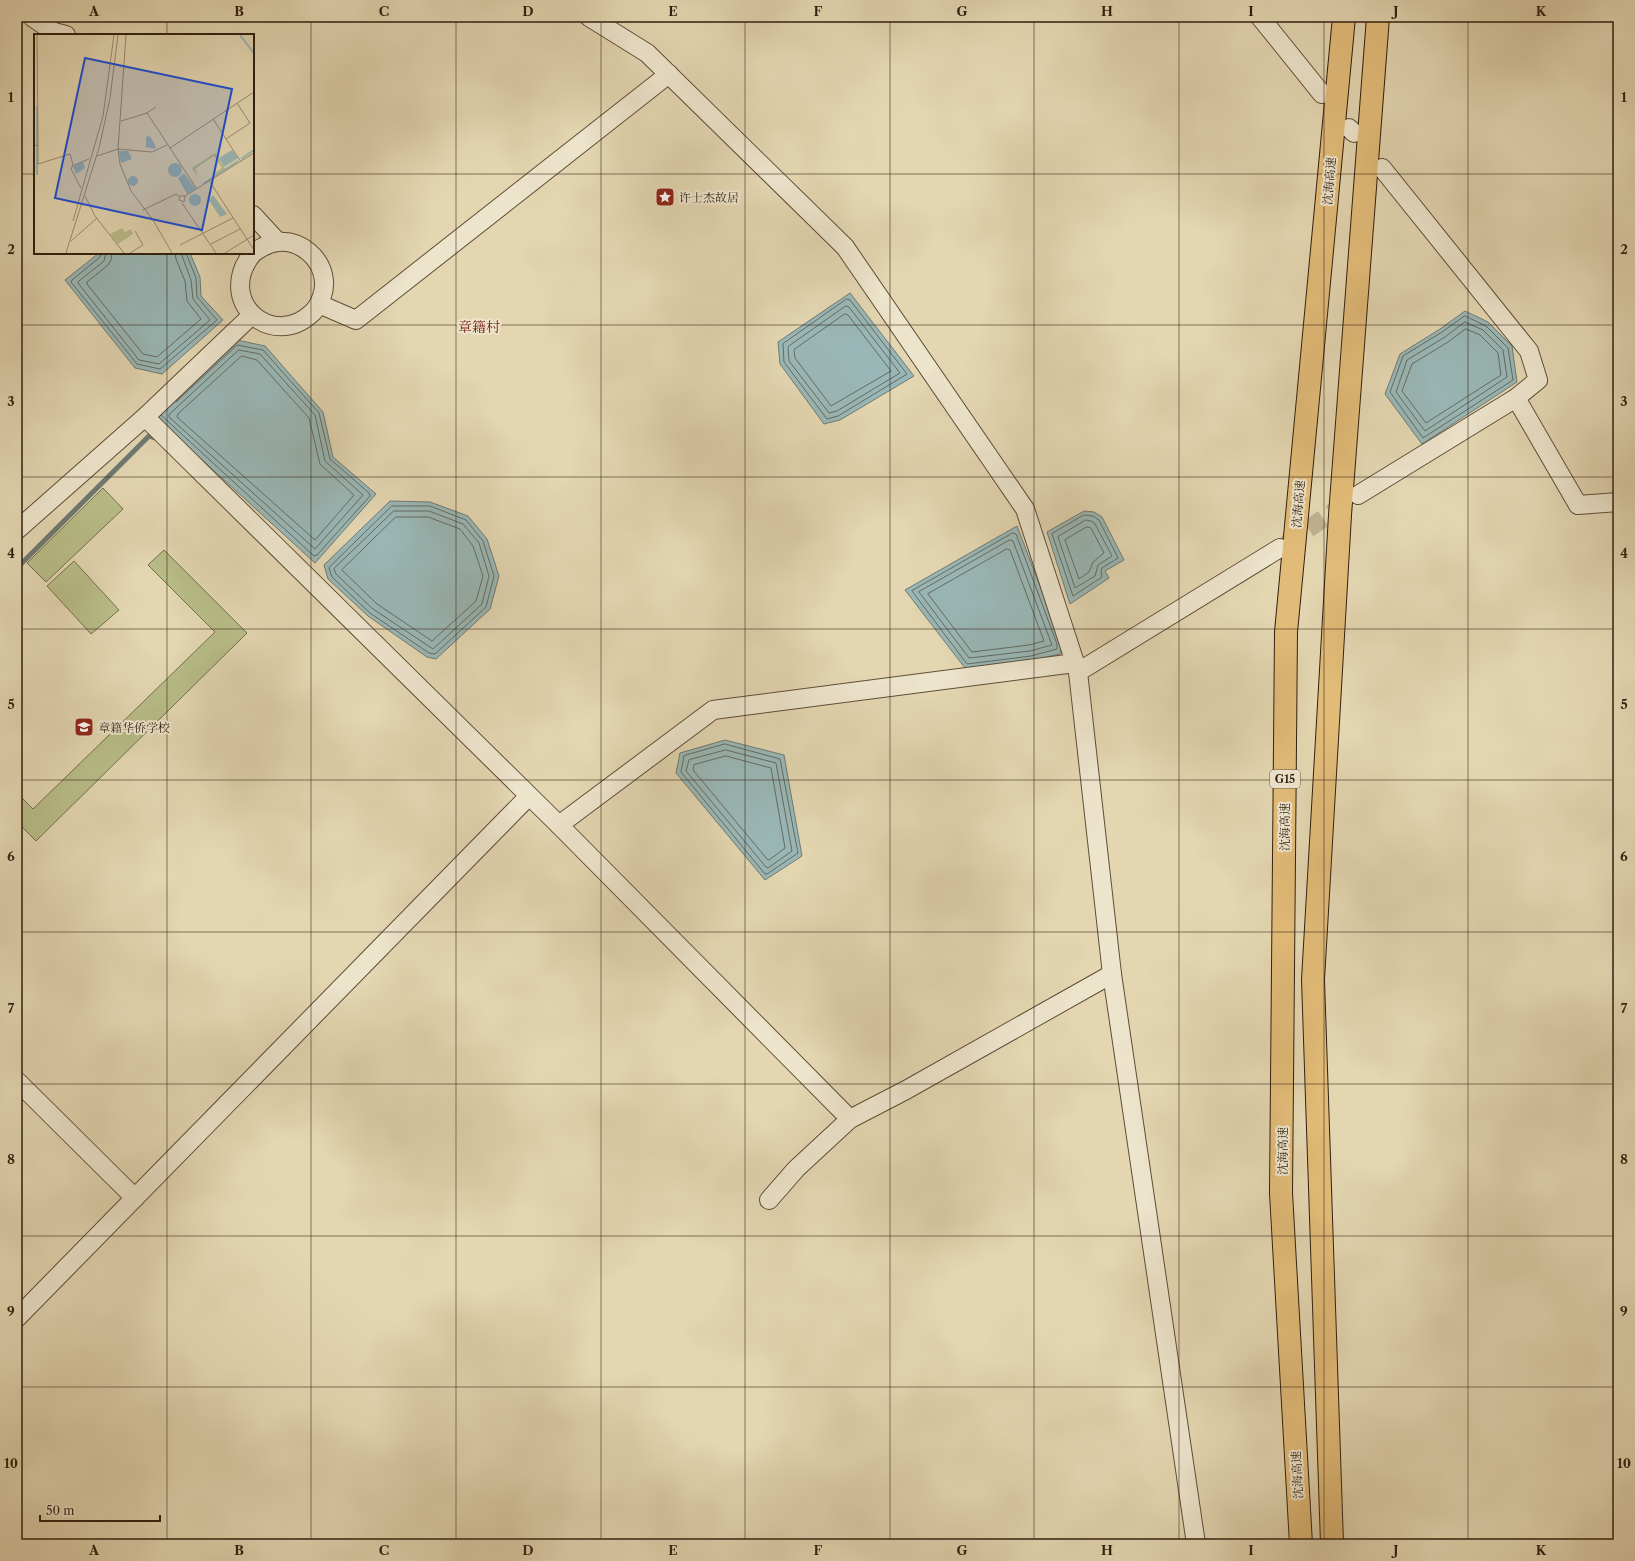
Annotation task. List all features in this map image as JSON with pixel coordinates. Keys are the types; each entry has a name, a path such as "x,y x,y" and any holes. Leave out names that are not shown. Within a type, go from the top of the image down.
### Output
{"highway":[{"name":"沈海高速","path":"1301,1544 1281,1193 1286,632 1344,17"},
{"path":"1332,1544 1313,980 1340,515 1378,17"}],"street":[{"path":"32,17 54,32 62,34"},
{"path":"589,17 647,53 845,247 1026,509 1076,668 1112,974 1196,1544"},
{"path":"1260,17 1322,94"},
{"path":"319,304 356,320 669,74"},
{"path":"1358,495 1516,398 1538,380 1529,351 1382,168"},
{"path":"254,216 278,242"},
{"path":"252,254 244,263 240,276 239,290 244,303 252,315 264,323 278,326 292,325 306,319 319,304 324,282 321,269 314,257 304,248 292,243 278,242 265,245 254,252"},
{"path":"20,522 145,417 252,315"},
{"path":"1516,398 1578,505 1618,502"},
{"path":"145,417 559,825 850,1119"},
{"path":"559,825 713,710 1076,668 1280,548"},
{"path":"17,1318 529,796"},
{"path":"769,1200 796,1169 850,1119 906,1090 1112,974"},
{"path":"17,1081 135,1198"}],"green space":[{"path":"103,488 123,509 46,582 27,563"},
{"path":"164,550 247,633 36,841 17,822 17,793 33,809 215,632 148,565"},
{"path":"74,561 119,610 91,634 47,586"}],"water":[{"path":"98,254 190,254 200,277 201,296 223,320 162,374 135,368 65,280"},
{"path":"850,293 914,376 840,420 824,424 780,364 778,342"},
{"path":"1465,311 1488,322 1512,346 1517,382 1422,444 1385,394 1400,354 1440,329"},
{"path":"237,340 265,346 323,412 333,457 376,494 315,563 154,416"},
{"path":"390,501 430,502 468,516 487,539 499,576 490,609 436,659 427,657 368,616 328,579 324,565"},
{"path":"1084,511 1094,512 1102,517 1124,560 1105,571 1109,578 1070,604 1047,532"},
{"path":"1017,526 1062,644 1060,654 1032,660 965,668 905,590"},
{"path":"725,740 784,755 802,856 765,880 676,773 680,753"}],"waterway":[{"path":"17,568 149,436 158,439"}],"tunnel":[{"path":"1286,544 1349,501"}],"place":[{"name":"许士杰故居","path":"665,197"},
{"name":"章籍华侨学校","path":"84,727"}],"district":[{"name":"章籍村","path":"479,327"}]}
